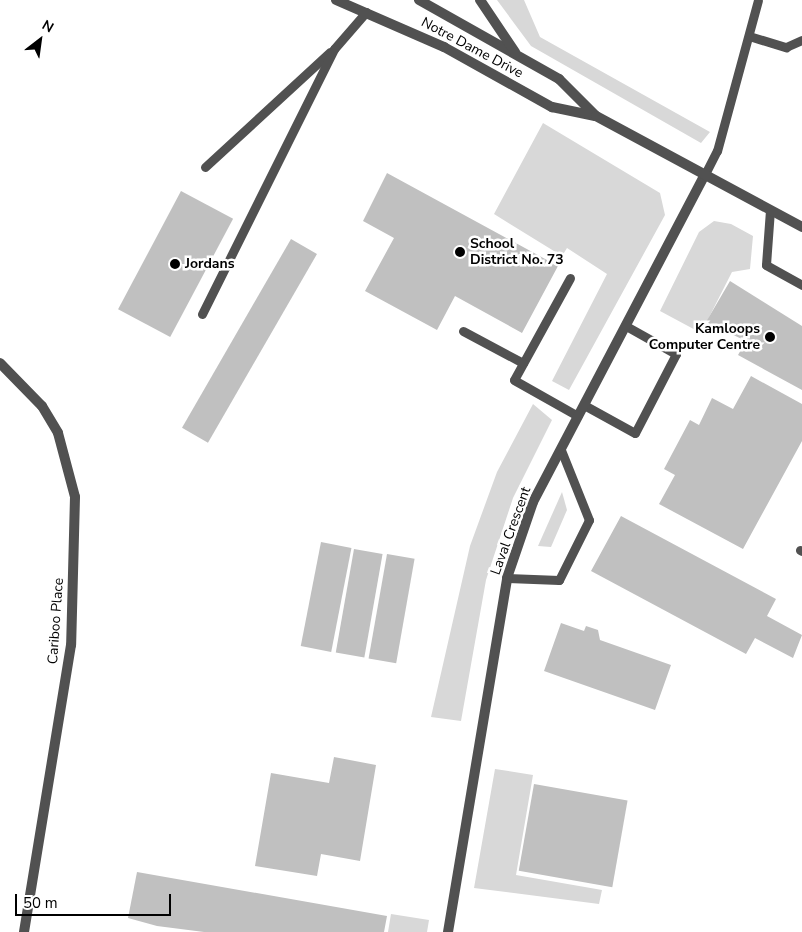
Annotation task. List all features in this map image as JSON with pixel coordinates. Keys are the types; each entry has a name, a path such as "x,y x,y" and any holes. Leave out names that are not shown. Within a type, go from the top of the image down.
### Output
{"street":[{"name":"Notre Dame Drive","path":"336,0 444,47 552,107 596,116"},
{"name":"Notre Dame Drive","path":"419,0 559,79 596,116 704,176 802,227"},
{"path":"480,0 517,55"},
{"name":"Laval Crescent","path":"448,932 507,578 533,502 704,176"},
{"name":"Cariboo Place","path":"0,364 42,406 54,426 76,497 71,645 24,932"}],"lane":[{"path":"704,176 717,151 758,0"},
{"path":"205,167 334,48 366,12"},
{"path":"749,36 786,47 802,40"},
{"path":"202,314 334,48"},
{"path":"770,210 766,265 802,286"},
{"path":"570,278 514,380 578,416"},
{"path":"584,405 634,433 676,354 626,326"},
{"path":"463,330 523,362"},
{"path":"507,578 558,580 589,520 561,450"}],"shaded area":[{"path":"497,0 524,0 540,37 710,132 701,143 531,46"},
{"path":"543,123 660,193 665,215 569,390 552,381 607,274 567,248 562,256 494,214"},
{"path":"714,221 731,224 753,236 750,269 732,272 701,333 660,311 699,232"},
{"path":"533,404 552,420 513,498 486,580 461,721 431,717 470,546 497,472"},
{"path":"562,492 567,510 551,547 538,546"},
{"path":"495,769 533,775 516,875 602,890 599,904 474,888"},
{"path":"391,914 429,920 427,932 388,932"}],"building":[{"name":"School District No. 73","path":"387,173 558,266 522,333 455,296 437,330 365,291 394,238 363,221"},
{"name":"Jordans","path":"181,191 233,219 170,337 118,309"},
{"path":"291,239 317,254 208,443 182,428"},
{"name":"Kamloops Computer Centre","path":"730,281 802,326 802,390 738,355 746,341 706,322"},
{"path":"751,376 802,404 802,441 743,549 659,504 675,475 664,469 690,420 699,425 712,398 733,409"},
{"path":"621,516 776,599 767,616 802,635 793,658 755,638 746,654 591,571"},
{"path":"321,542 351,548 331,652 301,646"},
{"path":"354,549 383,554 364,657 336,652"},
{"path":"387,554 415,559 396,663 369,658"},
{"path":"561,623 584,631 586,626 598,630 600,640 671,665 655,710 544,671"},
{"path":"334,757 376,765 360,861 321,854 317,876 255,866 271,773 329,783"},
{"path":"534,784 628,800 612,887 519,871"},
{"path":"137,872 387,916 384,932 204,932 157,926 128,918"}],"place":[{"name":"School District No. 73","path":"460,252"},
{"name":"Jordans","path":"175,264"},
{"name":"Kamloops Computer Centre","path":"770,337"}]}
